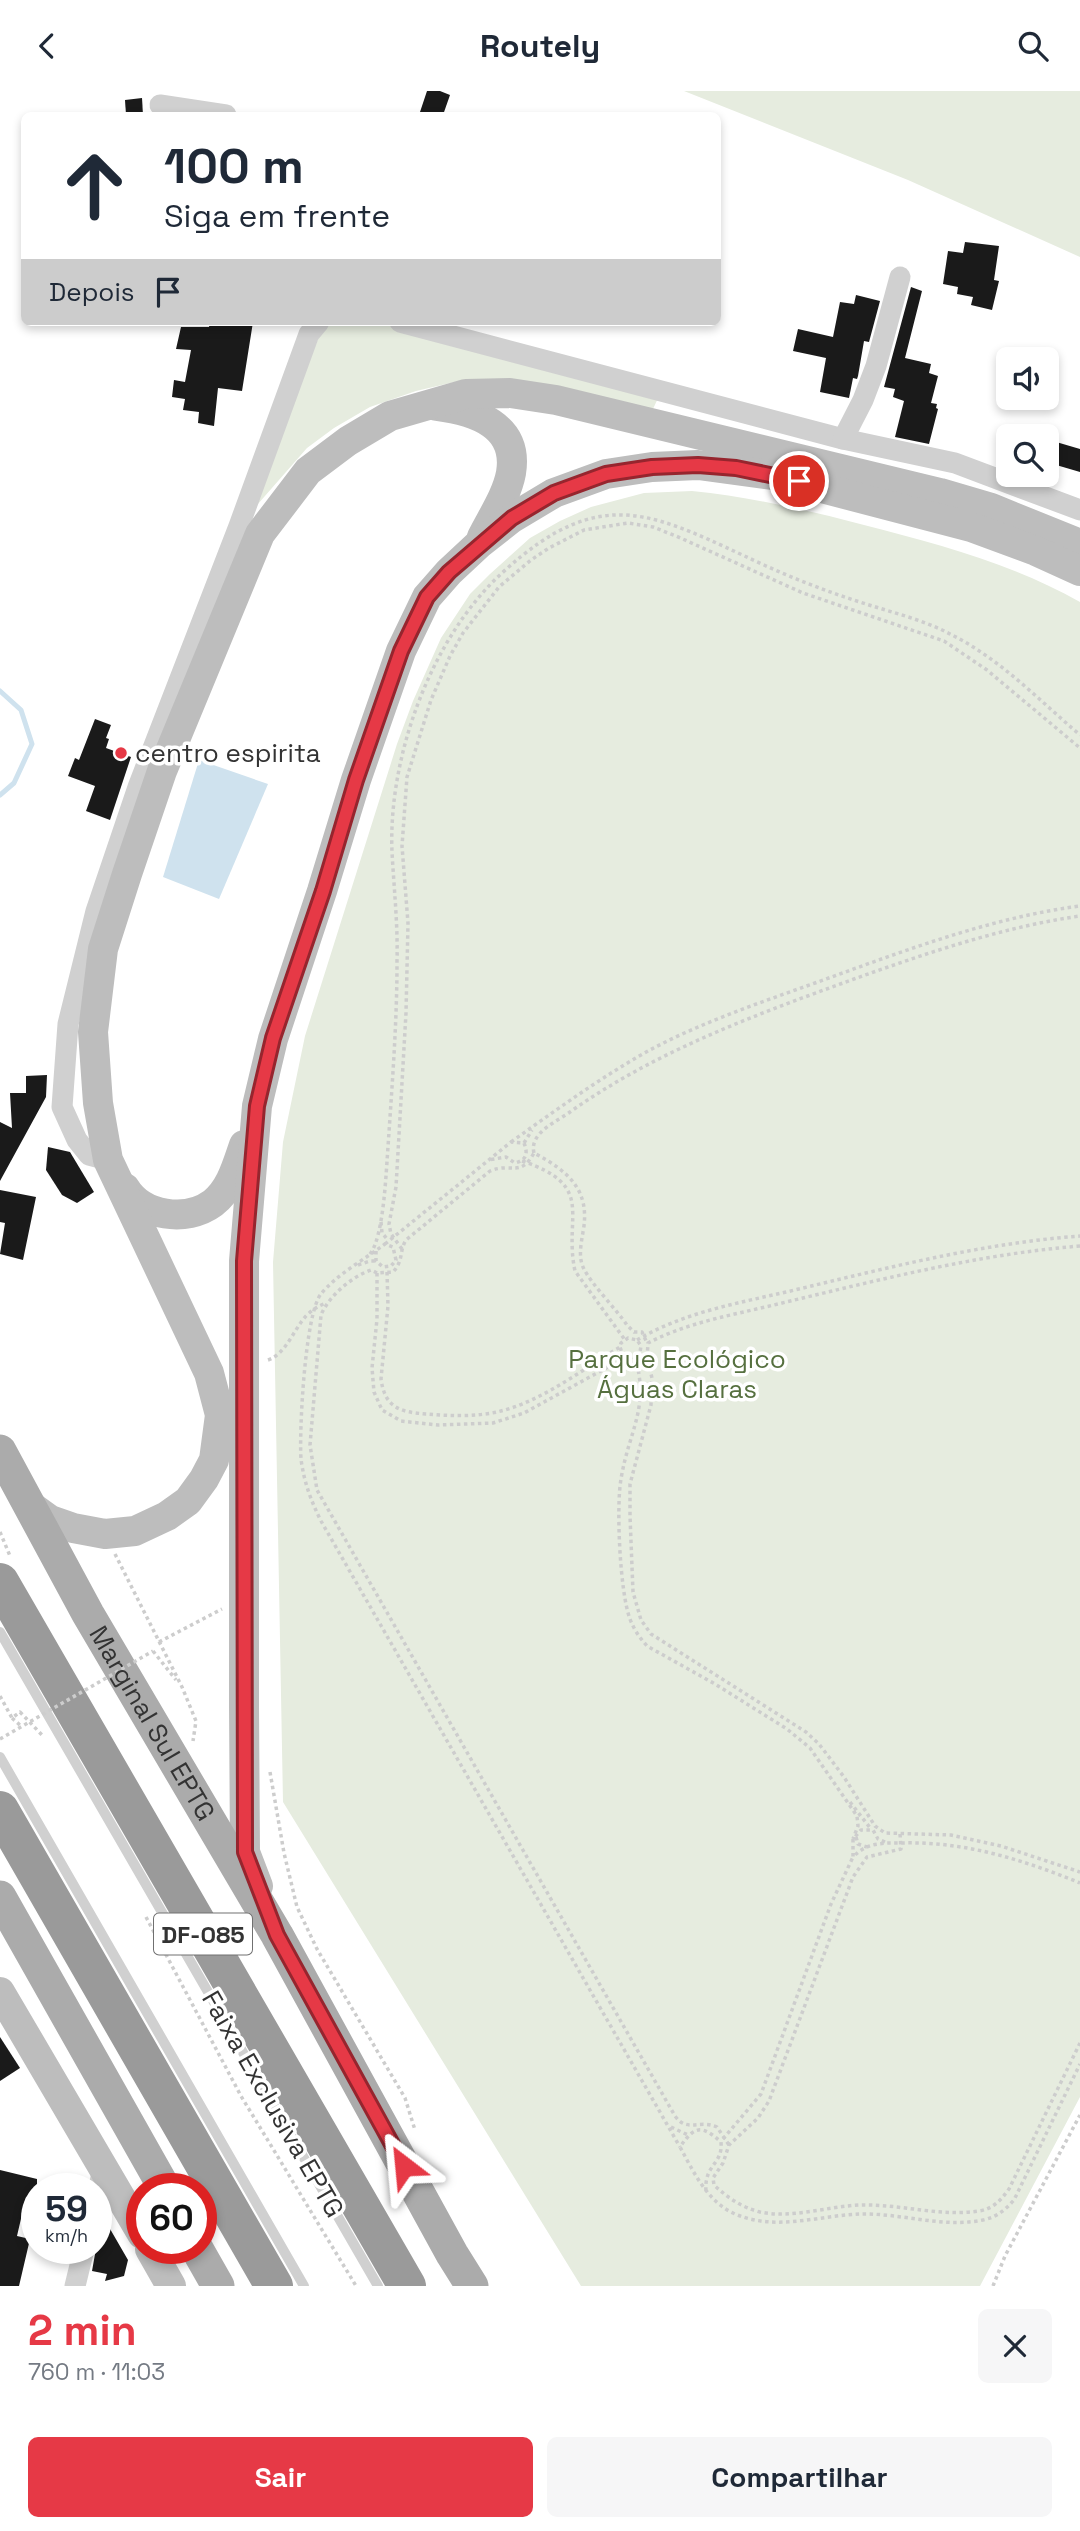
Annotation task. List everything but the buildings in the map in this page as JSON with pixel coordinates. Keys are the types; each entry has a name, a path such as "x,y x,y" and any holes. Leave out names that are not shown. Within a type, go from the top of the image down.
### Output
{"highway":[{"name":"DF-085","path":"0,1583 407,2286"},
{"path":"0,1809 274,2286"}],"main road":[{"name":"Marginal Sul EPTG","path":"0,1451 88,1614 277,1935 472,2286"},
{"path":"0,1897 156,2173"},
{"path":"206,2264 218,2286"}],"street":[{"path":"160,106 204,112"},
{"path":"843,439 863,400 876,366 900,277"},
{"path":"316,326 309,334 234,539 138,787 96,911 68,1024 62,1107 77,1140 89,1155 108,1160 132,1200 158,1213 188,1214 213,1203 232,1180 257,1106 273,1038 323,891 356,780 401,651 427,597 479,544 512,518 554,493 606,474 652,467 698,465 772,475 905,508 971,527 1080,571"},
{"path":"415,326 843,439 955,463 1080,510"},
{"path":"32,1507 50,1520 73,1528 105,1534 135,1531 167,1516 188,1501 214,1459 220,1415 209,1373 160,1275 108,1160 98,1103 93,1032 103,949 162,771 260,534 308,471 348,441 390,416 466,394 510,393 556,400 940,493 992,508 1080,544"},
{"path":"427,405 461,409 493,422 508,443 511,471 505,492 479,544"},
{"path":"257,1106 244,1261 245,1852 277,1935"},
{"path":"0,1992 126,2205"},
{"path":"102,2173 104,2166"},
{"path":"75,2286 80,2264"},
{"path":"159,2264 171,2286"}],"lane":[{"name":"Faixa Exclusiva EPTG","path":"0,1632 378,2286"},
{"path":"0,1757 304,2286"}],"path":[{"path":"1080,734 988,658 951,634 801,581 679,526 635,515 610,515 580,522 542,540 491,583 457,625 435,666 417,710 398,776 392,851 397,908 396,1003 382,1210 375,1248 320,1295 314,1309 309,1331 301,1445 305,1484 312,1503 680,2147 706,2191 722,2207 733,2213 770,2222 811,2221 867,2214 953,2222 992,2218 1014,2200 1080,2064"},
{"path":"402,1249 393,1237 389,1224 396,1187 406,1013 408,923 402,846 407,777 431,700 463,633 499,587 531,560 584,530 628,523 653,527 803,593 944,642 987,670 1080,748"},
{"path":"370,1254 511,1142 597,1081 661,1045 845,972 961,933 1049,910 1080,906"},
{"path":"263,1361 278,1355 306,1316 328,1302 362,1273 371,1270 377,1273 393,1272 401,1264 402,1249 413,1233 490,1171 506,1166 521,1168 529,1163 534,1153 535,1138 603,1089 678,1047 820,991 912,960 1004,931 1080,916"},
{"path":"522,1161 527,1155 524,1143 539,1122"},
{"path":"511,1142 524,1143"},
{"path":"534,1153 569,1174 584,1208 580,1256 584,1269 627,1325 634,1332 642,1332 648,1343 647,1358 652,1378 651,1405 630,1483 633,1591 641,1620 651,1634 806,1732 819,1744 844,1777 875,1826 886,1833 964,1838 1001,1846 1080,1872"},
{"path":"488,1160 506,1157 515,1163 529,1163 552,1173 569,1191 574,1223 575,1271 625,1340"},
{"path":"382,1210 382,1233 396,1252 396,1260 387,1267"},
{"path":"637,1340 662,1326 697,1313 896,1266 1017,1243 1080,1236"},
{"path":"648,1343 668,1333 701,1323 871,1282 964,1262 1042,1249 1080,1247"},
{"path":"376,1251 376,1261"},
{"path":"354,1267 376,1261 387,1267"},
{"path":"377,1273 372,1368 374,1392 382,1411 401,1421 438,1425 493,1423 524,1413 619,1361 632,1364 640,1352 637,1340 625,1340 621,1347 537,1397 505,1410 472,1415 407,1413 388,1401 381,1379 388,1306 387,1267"},
{"path":"328,1302 321,1315 319,1329 311,1432 311,1458 317,1490 675,2116 681,2124 688,2126 701,2123 717,2127 722,2139 722,2152 705,2178 706,2191"},
{"path":"621,1347 626,1356 636,1360 647,1358"},
{"path":"636,1360 642,1393 620,1482 623,1589 625,1605 634,1627 647,1646 787,1729 810,1748 878,1839 885,1842 928,1842 972,1848 1043,1868 1080,1883"},
{"path":"0,1739 153,1651 182,1687 105,1534"},
{"path":"159,1642 245,1597"},
{"path":"0,1696 12,1718 21,1726"},
{"path":"12,1718 20,1712 44,1737"},
{"path":"269,1761 284,1853 297,1907 317,1949"},
{"path":"840,1789 859,1821 853,1839 853,1857"},
{"path":"853,1839 858,1832 873,1830"},
{"path":"858,1832 858,1844 868,1847"},
{"path":"900,1834 901,1849 867,1857 860,1864 840,1910 769,2101 758,2118 729,2145 723,2164 713,2178 714,2185 740,2206 762,2212 811,2212 859,2205 930,2212 982,2211 1001,2200 1009,2189 1080,2043"},
{"path":"722,2139 761,2094 831,1904 853,1857 861,1850 885,1842"},
{"path":"144,1913 241,2096 356,2286"},
{"path":"993,2286 1004,2256 1080,2115"},
{"path":"668,2126 688,2135"},
{"path":"680,2147 688,2135 701,2129 707,2129 729,2145"}],"green space":[{"path":"684,91 1080,91 1080,257 908,180"},
{"path":"323,326 400,326 660,394 652,411 459,381 416,391 370,407 307,448 244,520"},
{"name":"Parque Ecológico Águas Claras","path":"692,491 779,505 920,540 1002,566 1080,602 1080,2097 980,2286 581,2286 283,1802 273,1262 283,1142 305,1036 413,701 441,638 470,594 530,538 560,521 591,507 644,493"}],"water":[{"path":"199,760 268,784 219,899 163,877"}],"waterway":[{"path":"0,691 21,710 32,744 14,783 0,795"}],"place":[{"name":"centro espirita","path":"121,753"}],"route":[{"path":"404,2166 277,1935 245,1852 244,1261 257,1106 273,1038 323,891 356,780 401,651 427,597 479,544 512,518 554,493 606,474 652,467 698,465 736,468 799,481"}]}
